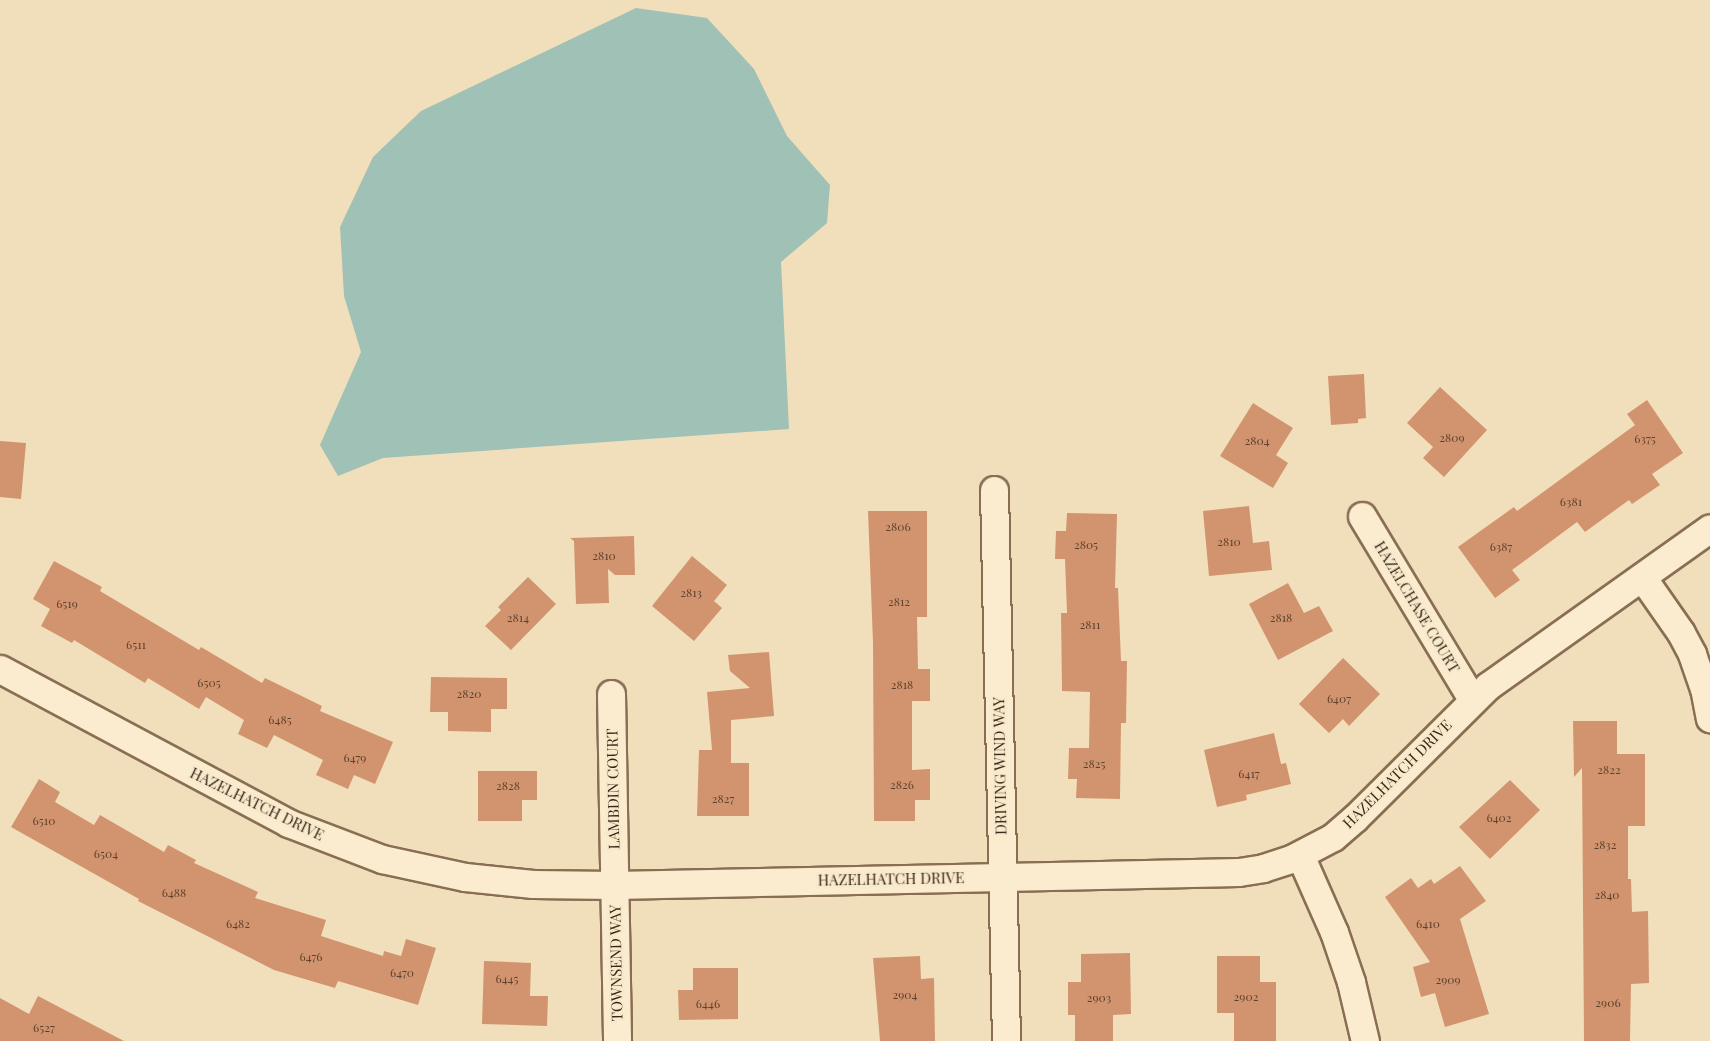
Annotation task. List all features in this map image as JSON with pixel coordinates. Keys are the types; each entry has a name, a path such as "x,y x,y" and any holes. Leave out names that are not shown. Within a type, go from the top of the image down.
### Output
{"street":[{"name":"DRIVING WIND WAY","path":"994,490 1005,1041"},
{"name":"HAZELCHASE COURT","path":"1362,516 1472,699"},
{"name":"HAZELHATCH DRIVE","path":"0,669 266,812 359,851 432,871 492,881 549,885 614,885 1239,872 1263,868 1300,855 1333,837 1355,818 1472,699 1710,528"},
{"path":"1642,577 1681,633 1692,654 1704,688 1710,718"},
{"name":"LAMBDIN COURT","path":"611,694 614,885"},
{"path":"1300,855 1334,932 1351,982 1365,1041"},
{"name":"TOWNSEND WAY","path":"614,885 617,1041"}],"water":[{"path":"636,8 707,18 754,69 787,136 830,185 827,223 781,262 789,429 383,458 338,476 320,445 361,352 344,296 340,227 373,157 421,111"}],"building":[{"path":"1364,374 1366,418 1358,419 1358,423 1331,425 1328,376"},
{"path":"1440,387 1487,430 1444,477 1423,458 1433,447 1407,423"},
{"path":"1647,400 1683,453 1652,474 1660,485 1632,504 1629,500 1585,532 1577,522 1512,570 1520,580 1495,598 1458,547 1514,507 1517,511 1635,425 1627,414"},
{"path":"1253,403 1293,428 1276,455 1288,463 1273,488 1220,456"},
{"path":"0,441 26,443 21,499 0,497"},
{"path":"1249,506 1253,543 1269,541 1272,570 1209,576 1203,511"},
{"path":"868,511 927,511 927,617 917,617 918,669 930,669 930,701 912,701 912,770 930,769 930,800 915,800 915,821 874,821 873,643"},
{"path":"1067,513 1117,514 1115,588 1118,588 1121,661 1127,661 1126,723 1121,723 1120,799 1076,798 1077,779 1068,779 1069,748 1089,748 1090,692 1062,691 1061,613 1067,613 1065,559 1055,559 1056,531 1066,531"},
{"path":"634,536 635,575 615,575 608,569 609,603 576,604 574,541 570,538"},
{"path":"692,556 727,585 714,601 722,608 694,641 652,606"},
{"path":"54,561 102,587 100,591 199,650 201,647 262,683 265,678 322,706 320,711 393,742 375,784 354,775 348,789 316,775 323,760 274,735 267,748 238,734 244,720 206,697 199,709 148,678 145,683 74,640 72,643 41,626 50,609 33,599"},
{"path":"528,577 556,604 511,650 485,626 501,610 498,607"},
{"path":"1288,583 1304,613 1319,606 1333,631 1278,660 1249,604"},
{"path":"769,652 774,716 731,720 731,763 749,763 749,816 697,816 699,750 712,750 707,692 750,688 730,671 728,655"},
{"path":"1343,658 1380,694 1349,726 1343,719 1329,733 1299,704"},
{"path":"431,677 507,678 507,709 491,709 491,732 448,731 448,712 430,712"},
{"path":"1573,721 1617,721 1617,754 1645,754 1645,826 1628,826 1628,879 1631,879 1632,912 1648,911 1649,983 1631,984 1630,1041 1584,1041 1582,768 1574,777"},
{"path":"1274,733 1281,764 1286,763 1291,784 1246,795 1247,800 1217,807 1204,750"},
{"path":"478,771 537,771 537,800 522,800 522,821 478,821"},
{"path":"39,779 60,792 55,802 94,825 100,815 164,852 168,845 196,860 194,863 258,892 255,898 326,920 321,936 383,956 384,951 401,956 406,939 436,948 418,1005 338,981 335,988 274,970 138,901 139,899 11,827"},
{"path":"1510,780 1540,810 1490,859 1459,827"},
{"path":"1460,866 1486,901 1460,919 1489,1014 1445,1027 1435,993 1421,997 1413,967 1430,962 1385,897 1411,878 1418,888 1431,879 1434,884"},
{"path":"1130,953 1131,1014 1113,1015 1113,1041 1075,1041 1075,1015 1068,1015 1068,982 1081,982 1081,954"},
{"path":"920,956 921,979 934,978 935,1041 880,1041 873,958"},
{"path":"1217,956 1260,956 1260,982 1276,982 1276,1041 1234,1041 1234,1013 1217,1013"},
{"path":"484,961 531,963 530,996 548,996 547,1026 482,1024"},
{"path":"693,968 738,968 738,1019 679,1020 678,990 693,990"},
{"path":"38,996 124,1041 0,1041 0,998 29,1014"}]}
